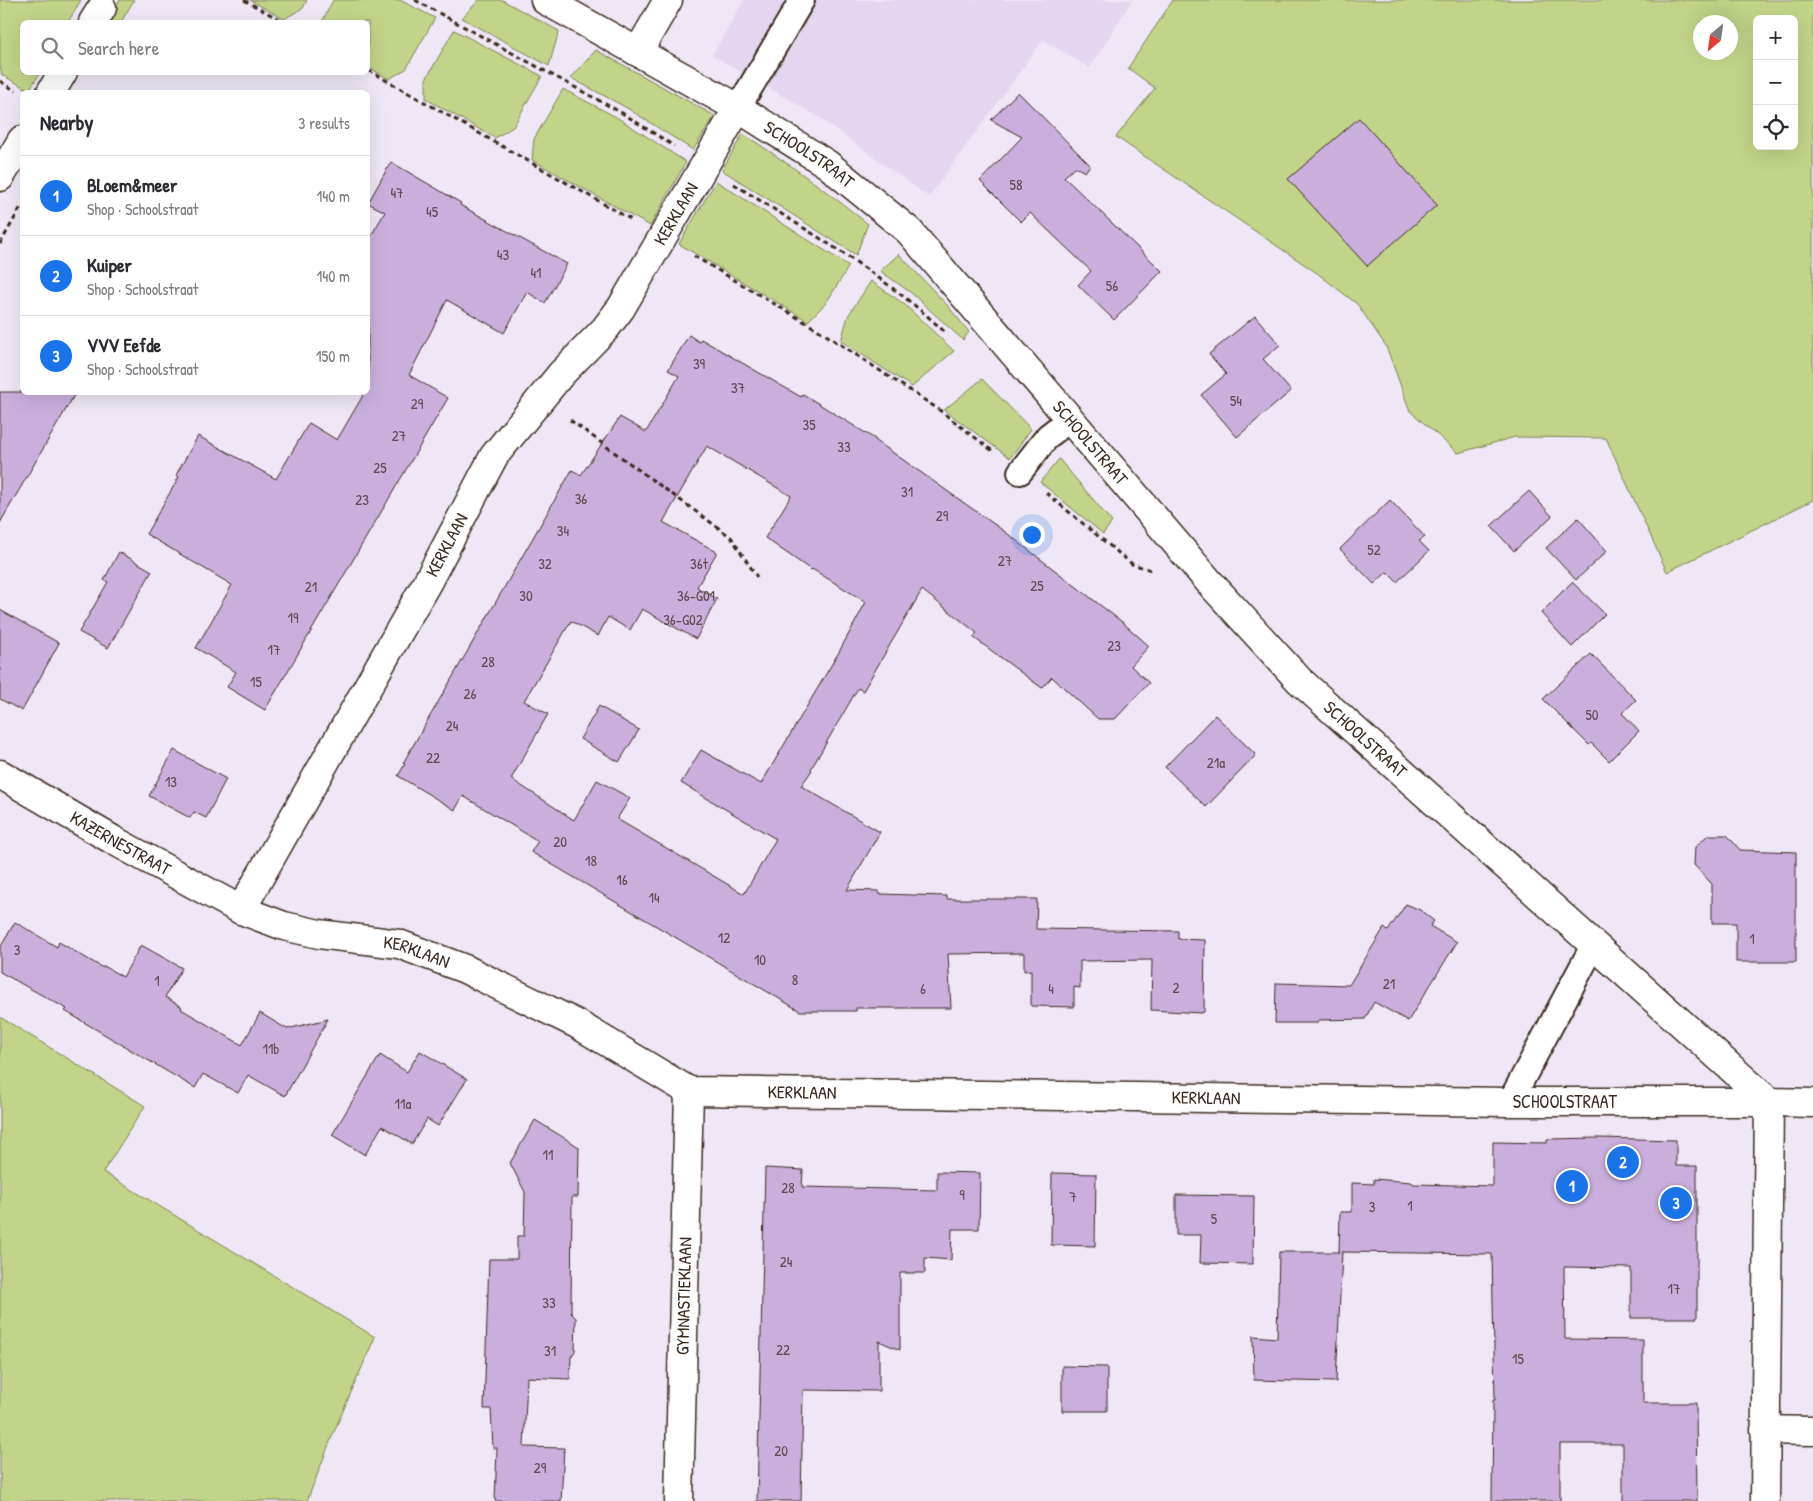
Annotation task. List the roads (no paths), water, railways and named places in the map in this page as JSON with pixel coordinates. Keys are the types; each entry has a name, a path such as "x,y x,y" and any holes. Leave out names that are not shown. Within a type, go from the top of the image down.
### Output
{"street":[{"name":"SCHOOLSTRAAT","path":"545,0 738,108 827,164 909,231 1193,563 1299,680 1768,1102"},
{"path":"638,52 668,0"},
{"path":"52,90 61,75"},
{"name":"KERKLAAN","path":"738,108 621,308 605,329 561,374 494,456 429,579 241,910 284,926 319,934 399,944 465,969 578,1024 689,1091 1510,1102"},
{"path":"0,177 20,143"},
{"name":"KAZERNESTRAAT","path":"0,774 113,840 241,910"},
{"name":"GYMNASTIEKLAAN","path":"679,1501 689,1091"},
{"name":"SCHOOLSTRAAT","path":"1510,1102 1768,1102"},
{"path":"1765,1501 1768,1102 1813,1103"},
{"path":"1765,1430 1813,1431"}],"lane":[{"path":"738,108 802,0"},
{"path":"1020,472 1048,436 1069,420"},
{"name":"SCHOOLSTRAAT","path":"1510,1102 1594,944"}],"place":[{"name":"Kuiper","path":"1623,1162"},
{"name":"BLoem&meer","path":"1572,1186"},
{"name":"VVV Eefde","path":"1676,1203"}]}
